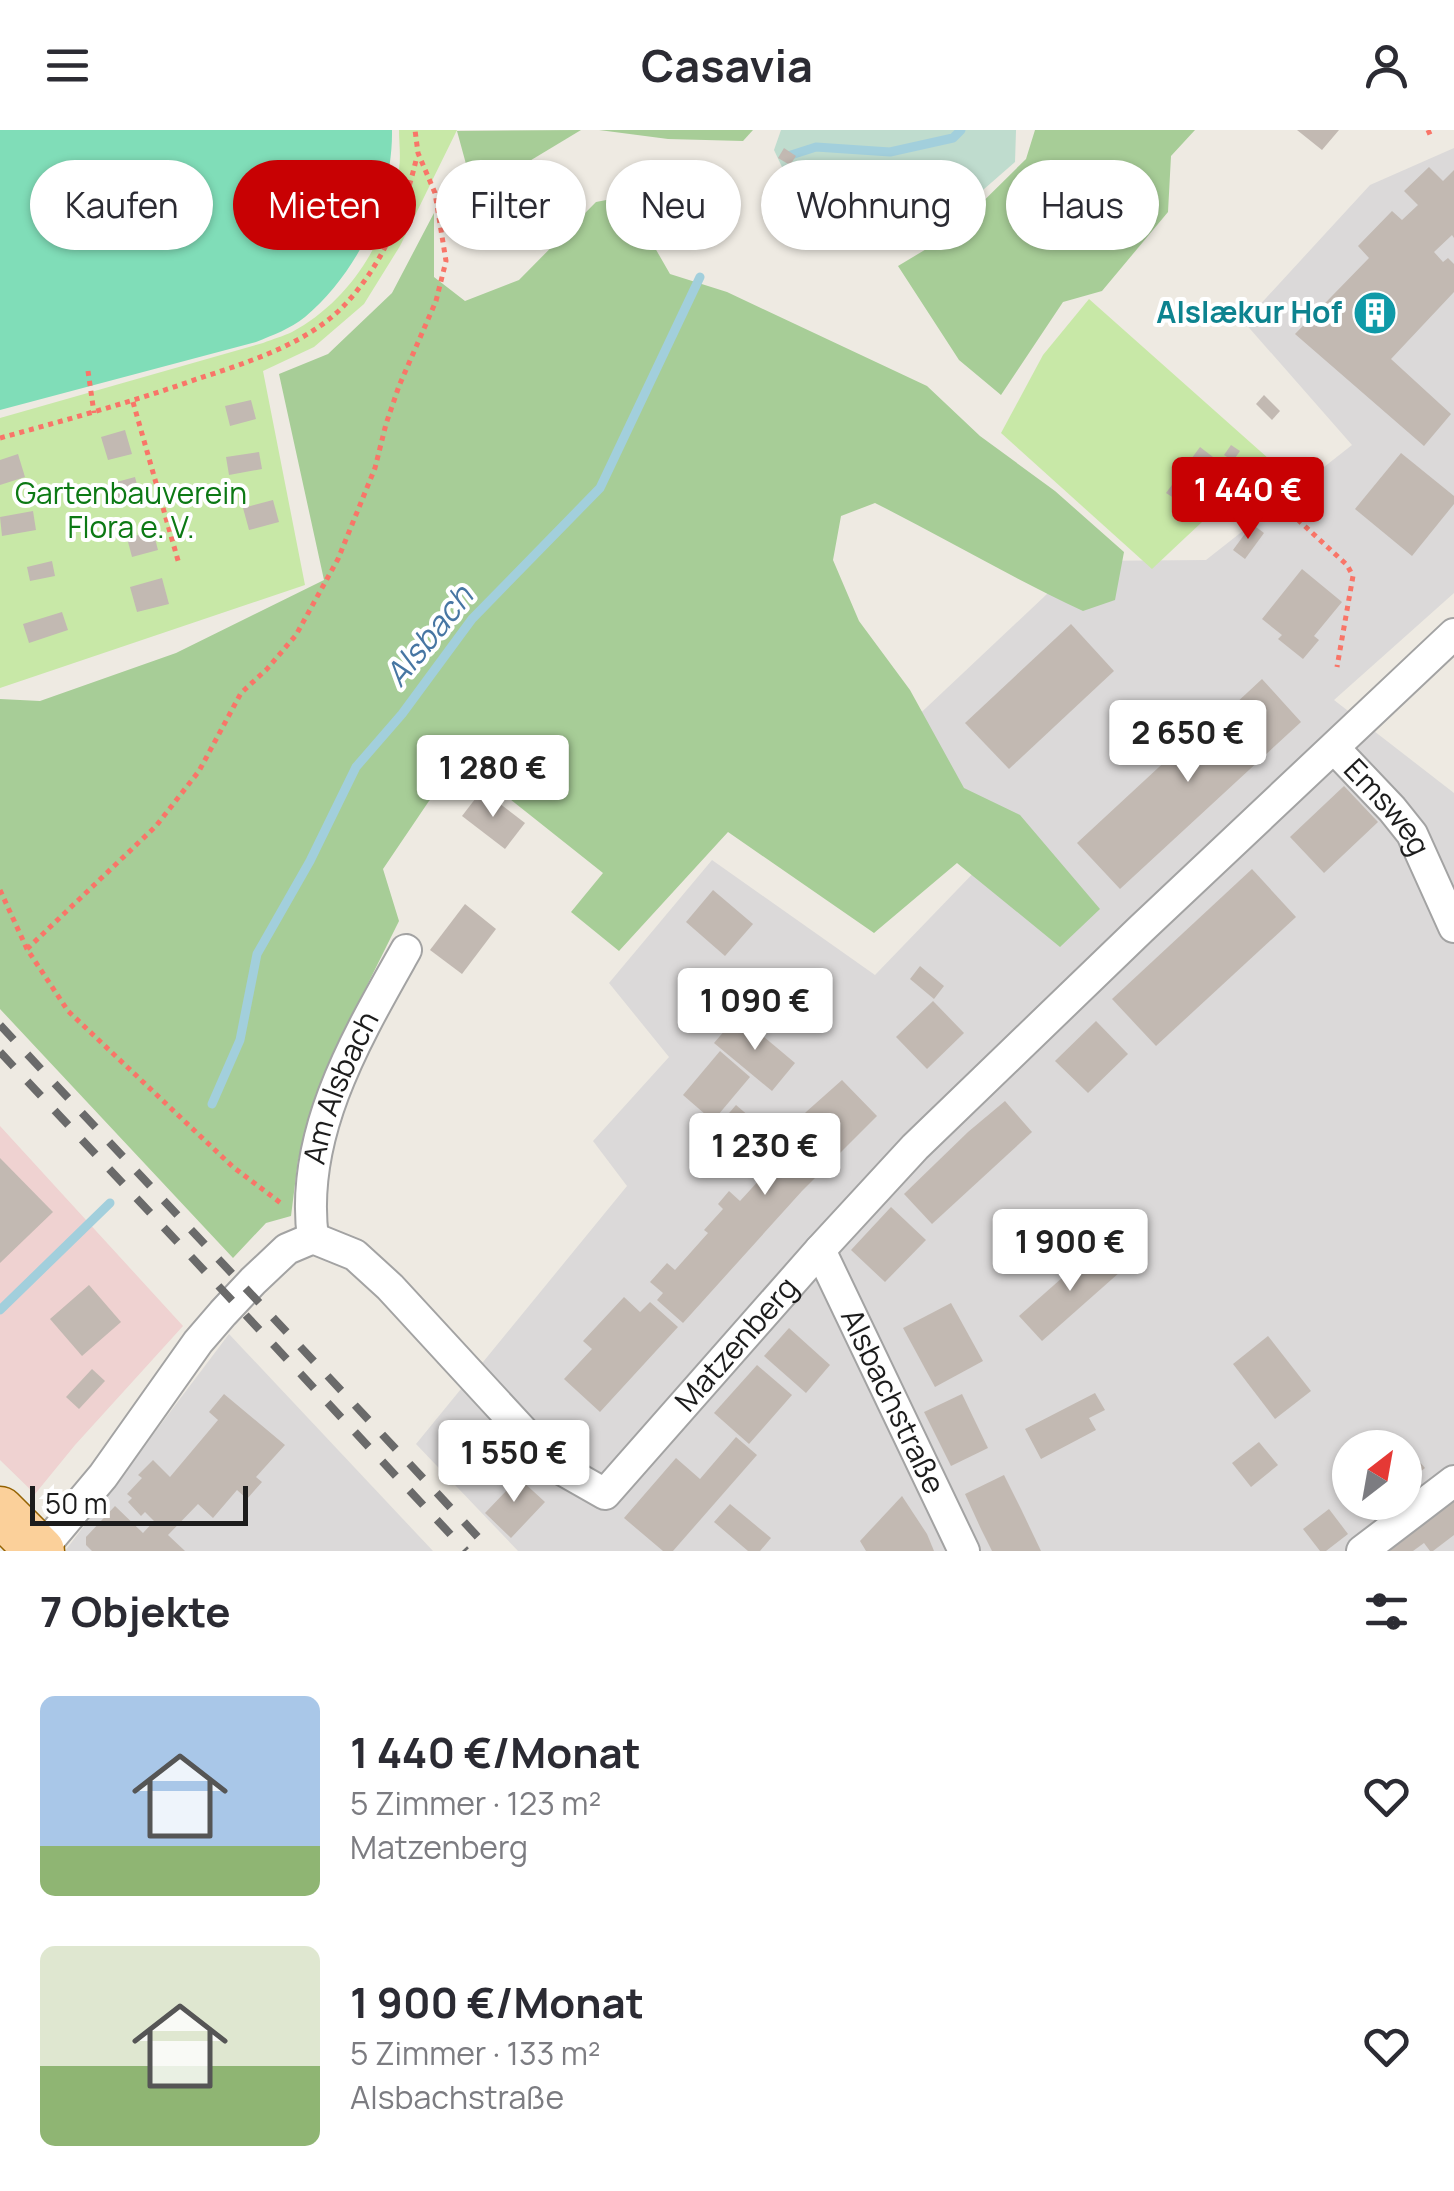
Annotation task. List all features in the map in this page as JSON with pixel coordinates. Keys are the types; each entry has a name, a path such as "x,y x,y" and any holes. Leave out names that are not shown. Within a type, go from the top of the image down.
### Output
{"main road":[{"path":"0,1511 40,1551"}],"street":[{"name":"Matzenberg","path":"311,1225 356,1255 390,1287 554,1466 605,1494 820,1250 943,1120 1454,634"},
{"name":"Emsweg","path":"1334,748 1412,834 1454,927"},
{"name":"Am Alsbach","path":"311,1225 313,1166 332,1097 365,1024 406,950"},
{"path":"40,1551 102,1476 198,1342 311,1225"},
{"name":"Alsbachstraße","path":"820,1250 964,1551"},
{"path":"1362,1551 1454,1481"}],"path":[{"path":"27,949 156,826 199,771 241,693 267,670 296,635 338,560 375,468 399,386 436,301 446,262 435,193 418,153 414,130"},
{"path":"0,438 133,402 260,358 322,325 350,300 397,225 418,153"},
{"path":"88,371 94,413"},
{"path":"133,402 179,564"},
{"path":"1212,466 1263,462 1280,476 1296,518 1347,565 1353,576 1337,667"},
{"path":"0,890 27,949 68,1010 233,1167 311,1225"}],"shaded area":[{"path":"1454,148 1454,593 1334,700 1454,793 1454,1551 518,1551 416,1444 627,1186 593,1141 669,1057 609,983 712,860 875,975 984,862 910,723 1082,561 1206,560 1352,445 1244,322 1370,185"},
{"path":"0,1126 183,1326 35,1494 0,1460"},
{"path":"229,1334 433,1551 65,1551"}],"green space":[{"path":"0,130 392,130 390,160 233,160 233,250 359,250 324,299 299,321 256,342 0,410"},
{"name":"Gartenbauverein Flora e. V.","path":"399,130 457,130 442,160 436,160 436,173 416,213 416,160 400,160"},
{"path":"581,130 531,160 465,160 457,131"},
{"path":"599,130 753,130 743,141 668,139"},
{"path":"781,130 1016,130 1015,160 1006,160 1006,170 986,187 986,160 779,160 774,150"},
{"path":"1035,130 1195,130 1171,156 1168,212 1159,223 1159,160 1026,159"},
{"path":"1006,179 1006,250 1136,250 1102,291 1063,302 1001,395 959,360 898,266 925,250 986,250 986,198"},
{"path":"606,200 606,250 656,250 670,274 727,292 927,386 980,436 1055,491 1124,552 1115,600 1083,611 875,503 841,516 833,560 859,621 910,690 964,788 1020,815 1100,909 1060,947 957,863 874,933 728,832 619,951 571,912 603,873 471,768 458,771 429,801 383,869 399,921 331,1058 298,1160 291,1216 266,1223 233,1258 0,1009 0,699 40,701 176,653 324,580 279,374 328,354 392,293 434,213 434,277 465,301 519,280 549,250 586,250 586,212 596,202"},
{"name":"Gartenbauverein Flora e. V.","path":"372,250 398,250 364,304 314,347 263,371 305,585 0,688 0,418 292,332 333,302"},
{"path":"1089,299 1269,459 1152,569 1001,433 1043,355"}],"building":[{"path":"1297,130 1339,130 1322,150"},
{"path":"784,148 796,156 793,160 778,158"},
{"name":"Alslækur Hof","path":"1429,167 1443,181 1454,170 1454,238 1452,235 1434,252 1443,262 1448,258 1454,264 1454,292 1391,359 1451,414 1424,446 1295,334 1369,258 1358,246 1392,211 1402,220 1418,205 1404,191"},
{"path":"1264,395 1280,411 1272,420 1256,404"},
{"path":"251,400 256,419 230,426 225,406"},
{"path":"125,430 132,454 108,460 101,437"},
{"path":"1231,445 1240,451 1233,461 1224,455"},
{"path":"1200,447 1213,457 1180,502 1166,493"},
{"path":"259,452 262,469 229,475 226,457"},
{"path":"1401,453 1454,496 1454,504 1412,556 1355,509"},
{"path":"18,454 25,477 0,485 0,460"},
{"path":"135,477 141,500 118,505 113,483"},
{"path":"273,500 279,522 249,530 243,508"},
{"path":"33,511 36,530 2,536 0,517"},
{"path":"1252,524 1264,533 1245,559 1233,550"},
{"path":"153,531 158,550 132,557 127,538"},
{"path":"52,561 55,576 30,581 27,567"},
{"path":"1302,569 1342,602 1314,636 1319,640 1303,659 1278,639 1282,635 1262,619"},
{"path":"162,578 169,604 137,612 130,587"},
{"path":"62,612 68,630 29,643 23,624"},
{"path":"1071,624 1114,671 1009,769 965,723"},
{"path":"1262,679 1301,722 1120,889 1077,843"},
{"path":"1344,786 1378,822 1324,873 1290,837"},
{"path":"482,790 525,823 505,849 462,816"},
{"path":"1252,869 1296,917 1156,1046 1112,999"},
{"path":"713,890 753,924 725,956 686,922"},
{"path":"465,904 496,929 462,974 430,950"},
{"path":"920,966 944,986 934,999 910,979"},
{"path":"933,1001 964,1033 927,1069 896,1037"},
{"path":"738,1015 795,1063 772,1091 714,1043"},
{"path":"1096,1021 1128,1054 1088,1093 1055,1061"},
{"path":"720,1051 750,1077 713,1121 683,1095"},
{"path":"842,1080 877,1116 802,1191 683,1323 657,1300 663,1293 650,1282 667,1263 675,1270 708,1233 704,1230 723,1209 718,1204 729,1191 740,1201 773,1165 765,1156"},
{"path":"1005,1101 1032,1132 932,1224 904,1194"},
{"path":"736,1105 772,1136 740,1173 704,1142"},
{"path":"0,1158 53,1212 0,1263"},
{"path":"891,1207 926,1240 885,1282 851,1250"},
{"path":"1097,1247 1120,1272 1042,1341 1019,1316"},
{"path":"89,1285 121,1322 82,1356 50,1319"},
{"path":"624,1297 640,1312 650,1302 678,1327 600,1412 564,1379 592,1349 583,1341"},
{"path":"951,1303 983,1361 935,1387 903,1328"},
{"path":"789,1328 830,1365 806,1393 764,1356"},
{"path":"1268,1336 1311,1391 1275,1419 1233,1364"},
{"path":"757,1365 792,1395 749,1444 714,1413"},
{"path":"92,1369 105,1381 79,1409 66,1397"},
{"path":"1095,1393 1105,1410 1089,1418 1096,1430 1041,1459 1025,1429"},
{"path":"224,1394 285,1445 256,1477 262,1482 247,1499 237,1490 213,1518 198,1504 168,1535 185,1551 92,1551 86,1545 86,1537 115,1506 143,1533 154,1521 145,1512 141,1516 128,1502 132,1498 127,1494 153,1460 170,1477 218,1420 209,1412"},
{"path":"962,1394 988,1448 951,1466 924,1412"},
{"path":"736,1437 757,1455 673,1551 663,1551 624,1518 676,1458 700,1479"},
{"path":"1259,1442 1278,1465 1251,1487 1232,1463"},
{"path":"509,1469 545,1502 511,1538 485,1513 507,1490 498,1481"},
{"path":"1004,1475 1041,1551 992,1551 981,1529 965,1494"},
{"path":"902,1496 934,1551 866,1551 860,1541"},
{"path":"1454,1497 1454,1535 1433,1551 1424,1543 1413,1551 1391,1551 1385,1544 1422,1520"},
{"path":"730,1504 771,1538 760,1551 748,1551 714,1522"},
{"path":"1329,1509 1332,1520 1337,1520 1348,1534 1326,1551 1320,1551 1303,1529"}],"waterway":[{"name":"Alsbach","path":"788,156 816,147 890,152 953,138 961,130"},
{"name":"Alsbach","path":"212,1104 240,1040 257,954 310,861 356,767 402,714 472,619 600,488 700,277"},
{"name":"Alsbach","path":"0,1310 110,1203"}],"railway":[{"path":"0,1025 491,1551"},
{"path":"0,1052 466,1551"}],"place":[{"name":"Alslækur Hof","path":"1375,313"}]}
